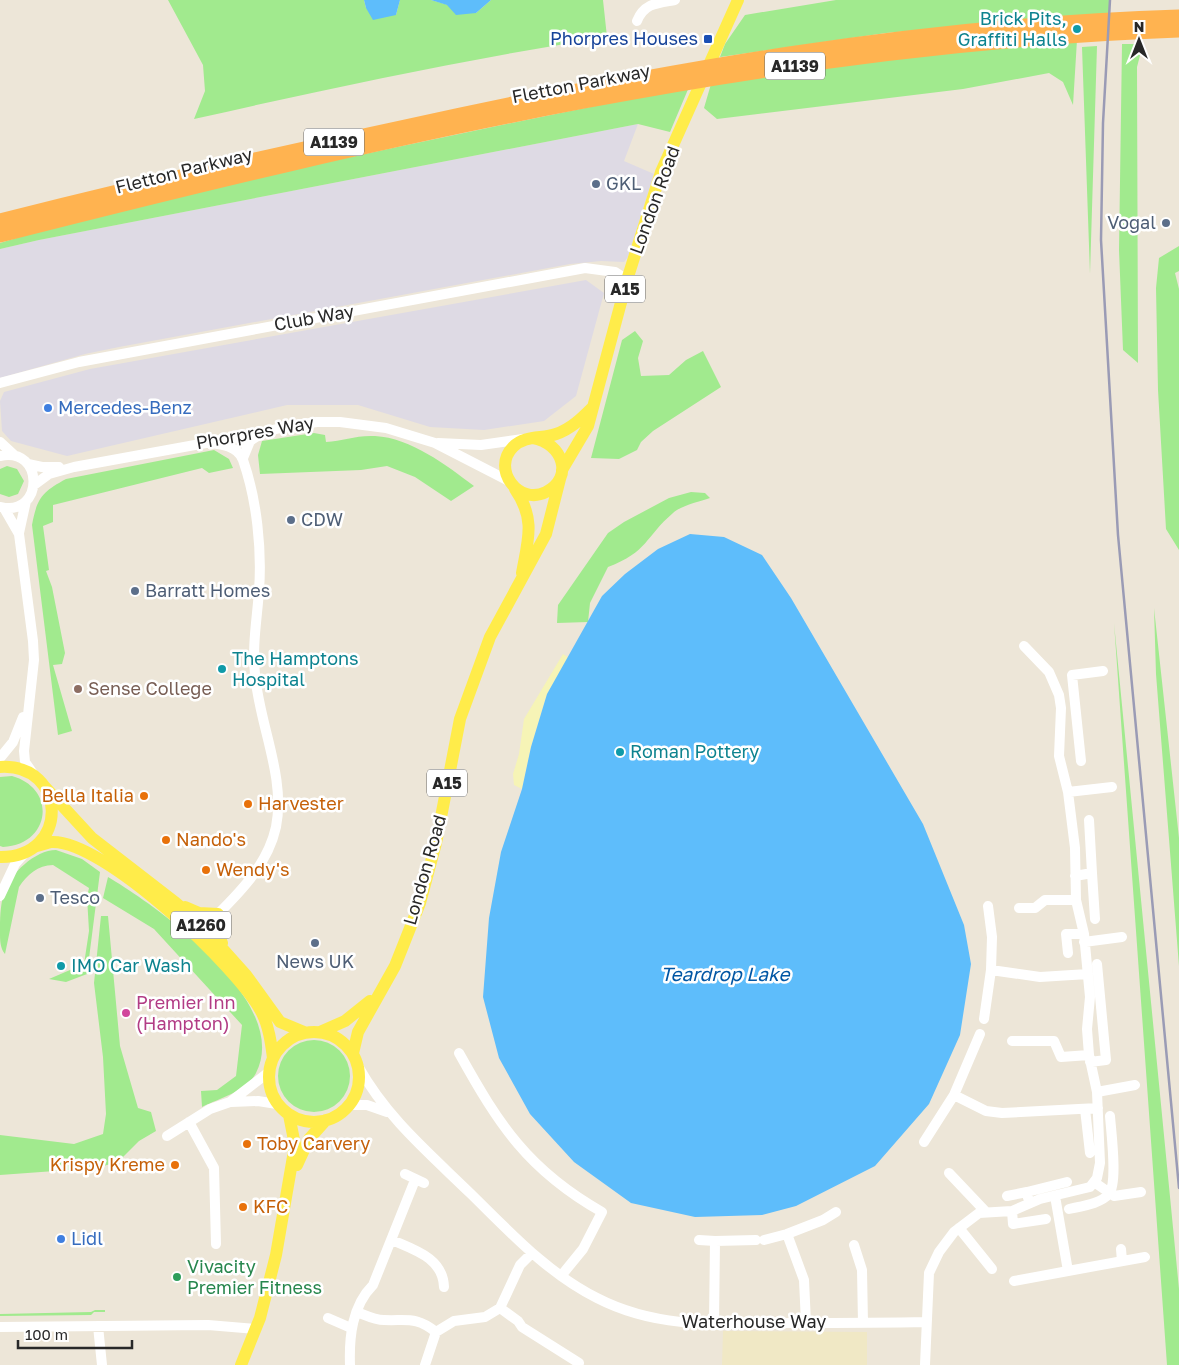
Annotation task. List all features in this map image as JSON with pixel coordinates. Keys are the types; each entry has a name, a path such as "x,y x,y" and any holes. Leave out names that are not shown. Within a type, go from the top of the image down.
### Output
{"highway":[{"name":"Fletton Parkway","path":"0,235 48,216 302,162 667,80 900,45 1149,25 1178,20"},
{"path":"0,220 48,216"},
{"path":"0,240 48,216"}],"main road":[{"name":"London Road","path":"353,1053 358,1032 394,966 420,902 436,843 460,719 490,637 546,534 561,474 588,426 627,280 661,172 738,0"},
{"path":"529,439 563,431 576,423 593,407"},
{"path":"529,439 543,440 558,451 561,474"},
{"name":"A15","path":"529,439 511,449 507,456 505,465 512,485 531,495 540,495 555,486 561,474"},
{"name":"London Road","path":"512,485 525,506 529,526 522,576"},
{"path":"0,767 18,768 34,775 45,787 51,799 52,812 51,825 37,846 24,854 0,857"},
{"name":"A1260","path":"45,787 92,838 176,902 225,950 280,1022 304,1032"},
{"name":"A1260","path":"37,846 52,842 86,853 118,872 170,911 229,968 262,1012 267,1025 273,1058"},
{"path":"176,902 199,913 218,914 216,929 225,950"},
{"name":"London Road","path":"320,1032 357,1013 379,993"},
{"path":"304,1032 320,1032 333,1035 353,1053 358,1066 359,1080 356,1093 349,1105 339,1115 313,1122 300,1120 277,1104 272,1094 269,1072 273,1058 280,1046 304,1032"},
{"path":"241,1365 256,1329 276,1255 290,1181 294,1145 289,1114"},
{"path":"290,1181 309,1139 326,1120"}],"street":[{"path":"637,21 647,6 675,0"},
{"name":"Club Way","path":"0,384 79,362 585,268 615,272 627,280"},
{"name":"Phorpres Way","path":"34,484 49,474 74,467 317,422 359,423 386,428 435,443 512,485"},
{"path":"181,446 196,440 245,431 266,431"},
{"path":"242,458 250,441 266,431"},
{"name":"Phorpres Way","path":"435,443 481,445 529,439"},
{"path":"0,442 14,456 28,464 34,477 34,484 26,501 19,534 33,641 24,751 25,762 34,775"},
{"path":"208,443 232,448 242,458 257,525 260,560 254,638 255,675 276,780 279,808 271,846 260,866 218,914"},
{"path":"0,456 14,456"},
{"name":"Phorpres Way","path":"28,464 42,468 74,467"},
{"path":"19,534 2,507 20,506 26,501"},
{"path":"925,1365 929,1273 939,1252 959,1228 979,1213 985,1211 1012,1211 1029,1203 1090,1187 1097,1178 1100,1163 1097,1092 1089,1059 1088,1017 1090,997 1088,974 1084,938 1076,900 1075,848 1068,792 1059,756 1060,694 1049,672 1024,646"},
{"path":"1081,762 1072,675 1103,671"},
{"path":"0,758 13,742 22,722 30,690"},
{"path":"1061,708 1076,708"},
{"path":"1068,792 1112,787"},
{"path":"1089,820 1095,918"},
{"path":"0,896 15,864 24,854"},
{"path":"1075,876 1092,873"},
{"path":"1019,908 1035,908 1045,900 1076,900"},
{"path":"984,1019 991,970 992,938 988,906"},
{"path":"1068,953 1066,934 1084,938 1122,937"},
{"path":"1012,1041 1054,1041 1061,1057 1106,1060 1098,964"},
{"path":"991,970 1040,977 1088,974"},
{"path":"1088,1017 1103,1018"},
{"path":"924,1142 954,1096 980,1034"},
{"path":"459,1058 492,1113 519,1147 560,1186 602,1212 582,1249 560,1276"},
{"name":"Waterhouse Way","path":"358,1066 374,1094 388,1113 532,1253 560,1276 597,1298 633,1313 681,1324 926,1322"},
{"path":"167,1136 210,1110 230,1102 269,1072"},
{"path":"1097,1092 1135,1085"},
{"path":"954,1096 986,1111 1002,1113 1098,1108"},
{"path":"230,1102 258,1101 277,1104"},
{"name":"Waterhouse Way","path":"349,1105 367,1105 388,1113"},
{"path":"1085,1109 1090,1153"},
{"path":"1070,1209 1099,1201 1110,1193 1114,1180 1110,1116"},
{"path":"189,1122 214,1168 216,1244"},
{"path":"948,1173 985,1211"},
{"path":"350,1365 349,1341 351,1328 363,1295 373,1285 404,1210 406,1198 420,1182 405,1174"},
{"path":"1007,1196 1067,1182"},
{"path":"1094,1182 1114,1196 1141,1192"},
{"path":"1027,1192 1029,1203"},
{"path":"1055,1196 1068,1271"},
{"path":"1012,1211 1009,1225 1046,1219"},
{"path":"699,1240 760,1240 787,1234 823,1220 836,1212"},
{"path":"959,1228 992,1269"},
{"path":"787,1234 804,1280 806,1323"},
{"path":"392,1240 421,1250 434,1261 444,1276 444,1287"},
{"path":"714,1323 715,1241"},
{"path":"854,1245 862,1270 863,1323"},
{"path":"1121,1249 1122,1261"},
{"path":"425,1365 436,1332 454,1321 485,1317 500,1308 520,1265 532,1253"},
{"path":"1014,1281 1146,1257"},
{"path":"500,1308 518,1321 522,1327 540,1342 579,1363"},
{"path":"357,1312 382,1320 412,1319 425,1324 436,1332"},
{"path":"328,1318 351,1328"},
{"path":"0,1327 208,1325 256,1329"},
{"path":"98,1326 102,1365"}],"shaded area":[{"path":"638,124 624,161 654,174 628,257 624,262 601,261 570,264 119,347 85,354 0,378 0,249"},
{"path":"586,280 604,293 576,396 544,421 484,430 430,427 358,405 287,405 67,456 11,441 2,431 0,401 4,392 90,369"},
{"path":"723,1331 867,1332 867,1365 722,1365"}],"green space":[{"path":"168,0 364,0 366,8 396,15 400,0 431,0 476,13 491,0 603,0 607,37 400,75 194,119 205,91 203,65"},
{"path":"836,0 1110,0 1109,13 886,33 720,57 725,44 745,15"},
{"path":"1077,40 1073,105 1063,82 1049,73 963,89 717,119 704,108 711,84 825,66"},
{"path":"1122,44 1143,44 1137,67 1138,363 1123,350 1119,250"},
{"path":"1097,46 1090,274 1082,47"},
{"path":"689,87 670,132 638,124 0,249 0,243 105,213 176,196 435,139"},
{"path":"1179,246 1179,271 1175,273 1179,289 1179,550 1166,529 1158,390 1156,288 1159,258"},
{"path":"635,331 643,341 638,358 641,376 669,375 686,360 703,351 721,387 653,431 641,442 637,450 619,459 591,458 622,340"},
{"path":"314,433 325,435 326,442 375,436 402,442 428,454 474,486 451,501 415,477 387,466 361,470 260,474 258,455 262,441"},
{"path":"214,450 229,459 233,468 209,473 202,468 53,505 53,522 43,526 49,570 46,571 52,587 65,653 62,664 53,665 72,731 58,735 32,525 39,502 46,492 66,479"},
{"path":"7,466 17,469 24,481 18,494 9,497 0,494 0,469"},
{"path":"691,492 705,493 710,498 677,510 639,550 608,567 590,603 588,622 557,623 558,605 608,533 624,522 669,498"},
{"path":"1154,608 1179,838 1179,966 1156,674"},
{"path":"1114,623 1179,1289 1179,1365 1167,1365"},
{"path":"12,776 27,783 37,792 42,804 42,816 39,827 31,837 19,844 3,847 0,846 0,777"},
{"path":"56,850 82,859 100,872 87,974 66,982 49,979 84,964 89,931 87,897 89,888 53,865 42,867 33,872 19,887 5,954 0,941 1,908 7,886 24,864 40,854"},
{"path":"108,877 158,910 187,934 215,960 238,988 255,1017 262,1046 256,1073 240,1089 202,1107 201,1091 217,1090 236,1076 242,1025 154,929 103,898"},
{"path":"101,916 108,916 120,1046 138,1108 151,1112 156,1131 139,1141 118,1162 96,1168 0,1175 0,1135 74,1144 103,1134 106,1114 103,1057 94,983"},
{"path":"314,1040 328,1043 340,1050 347,1062 350,1076 347,1090 340,1102 328,1109 314,1112 300,1109 288,1102 281,1090 278,1076 281,1062 288,1050 300,1043"},
{"path":"105,1310 105,1312 94,1312 91,1315 0,1316 0,1314 91,1312"}],"sand":[{"path":"563,654 569,658 547,694 531,747 522,789 514,785 513,774 519,754 524,719"}],"water":[{"path":"364,0 400,0 396,15 373,20"},
{"path":"431,0 491,0 476,13 456,15 447,5"},
{"name":"Teardrop Lake","path":"690,534 724,537 762,555 791,598 923,824 964,925 971,964 960,1035 929,1104 875,1166 796,1206 762,1215 695,1217 631,1203 574,1162 530,1114 499,1058 483,997 489,918 501,852 522,789 531,747 547,694 602,596 625,574 658,549"}],"railway":[{"path":"1110,0 1103,123 1101,240 1118,535 1179,1188"}],"place":[{"name":"Brick Pits, Graffiti Halls","path":"1077,29"},
{"name":"Phorpres Houses","path":"708,39"},
{"name":"GKL","path":"596,184"},
{"name":"Vogal","path":"1166,223"},
{"name":"Mercedes-Benz","path":"48,408"},
{"name":"CDW","path":"291,520"},
{"name":"Barratt Homes","path":"135,591"},
{"name":"The Hamptons Hospital","path":"222,669"},
{"name":"Sense College","path":"78,689"},
{"name":"Roman Pottery","path":"620,752"},
{"name":"Bella Italia","path":"144,796"},
{"name":"Harvester","path":"248,804"},
{"name":"Nando's","path":"166,840"},
{"name":"Wendy's","path":"206,870"},
{"name":"Tesco","path":"40,898"},
{"name":"News UK","path":"315,943"},
{"name":"IMO Car Wash","path":"61,966"},
{"name":"Premier Inn (Hampton)","path":"126,1013"},
{"name":"Toby Carvery","path":"247,1144"},
{"name":"Krispy Kreme","path":"175,1165"},
{"name":"KFC","path":"243,1207"},
{"name":"Lidl","path":"61,1239"},
{"name":"Vivacity Premier Fitness","path":"177,1277"}]}
